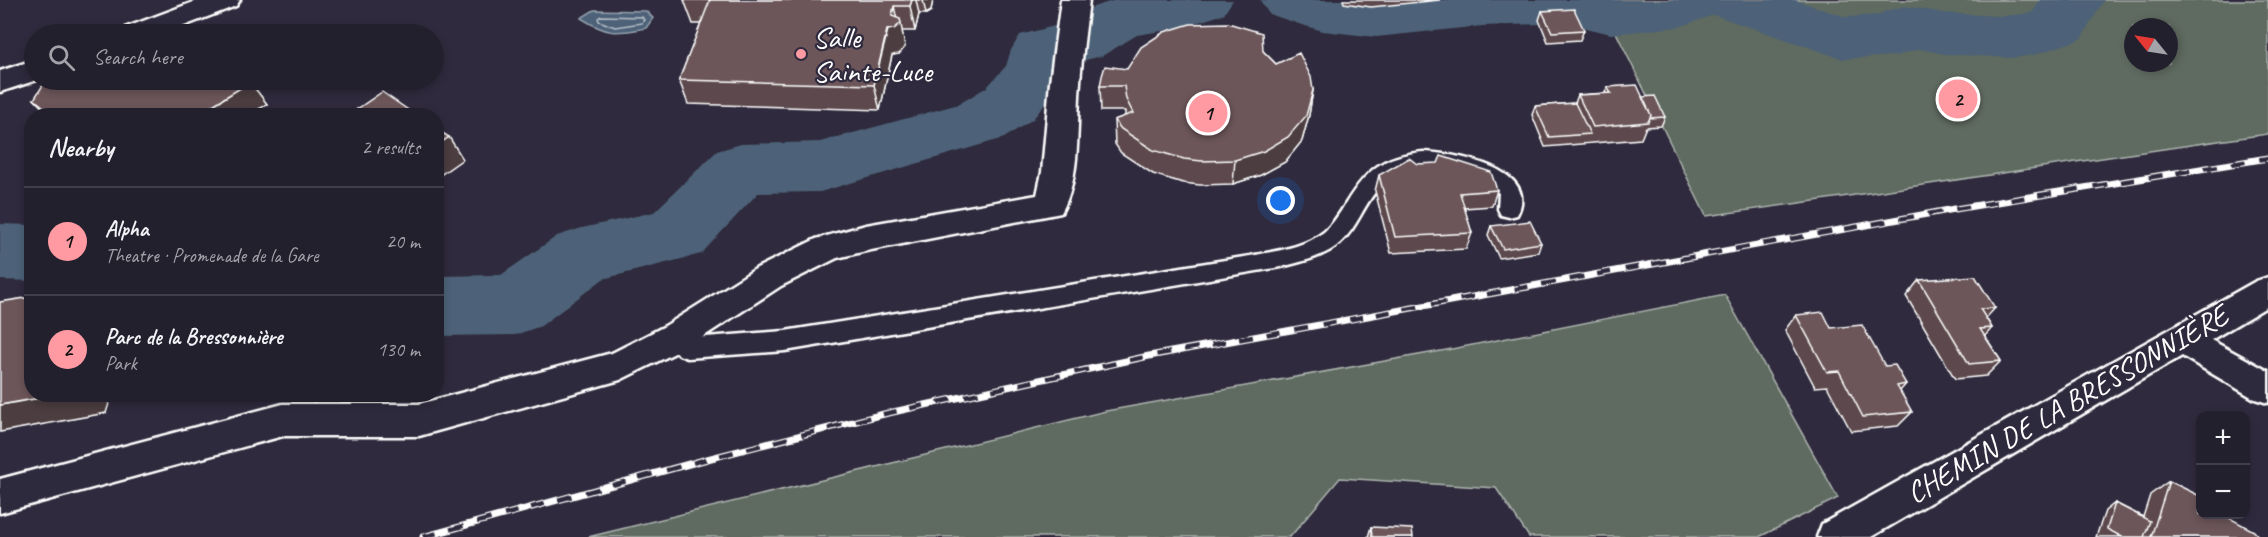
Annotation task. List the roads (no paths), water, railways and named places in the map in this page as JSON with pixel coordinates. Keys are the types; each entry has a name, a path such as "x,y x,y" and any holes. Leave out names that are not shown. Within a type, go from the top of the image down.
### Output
{"street":[{"path":"149,24 165,12 226,0"},
{"path":"0,496 283,420 419,420 620,365 677,336 769,277 828,248 866,238 1050,205 1058,172 1074,8"},
{"path":"0,82 24,74"},
{"name":"CHEMIN DE LA BRESSONNIÈRE","path":"1836,537 2268,290"},
{"path":"2184,338 2201,352 2268,388"}],"lane":[{"path":"677,336 687,348 785,341 1250,265 1292,255 1328,241 1340,231 1347,216 1370,183 1385,169 1426,158 1485,172 1510,190 1509,209"}],"water":[{"path":"594,10 646,11 653,18 646,28 612,32 598,28 581,18"}],"waterway":[{"path":"444,306 515,305 582,256 676,235 741,169 820,167 981,121 1010,103 1035,74 1042,50 1080,41 1115,21 1144,12 1180,8 1203,0"},
{"path":"1290,0 1323,11 1376,17 1482,6 1544,4 1582,7 1611,14 1679,7 1696,0"},
{"path":"1732,0 1843,38 1896,35 1905,26 1946,34 2023,36 2059,25 2063,11 2074,0"},
{"path":"0,252 24,253"}],"railway":[{"path":"423,537 711,458 884,414 1149,356 1949,210 2268,158"}],"place":[{"name":"Salle Sainte-Luce","path":"801,54"},
{"name":"Parc de la Bressonnière","path":"1958,99"},
{"name":"Alpha","path":"1208,113"}]}
